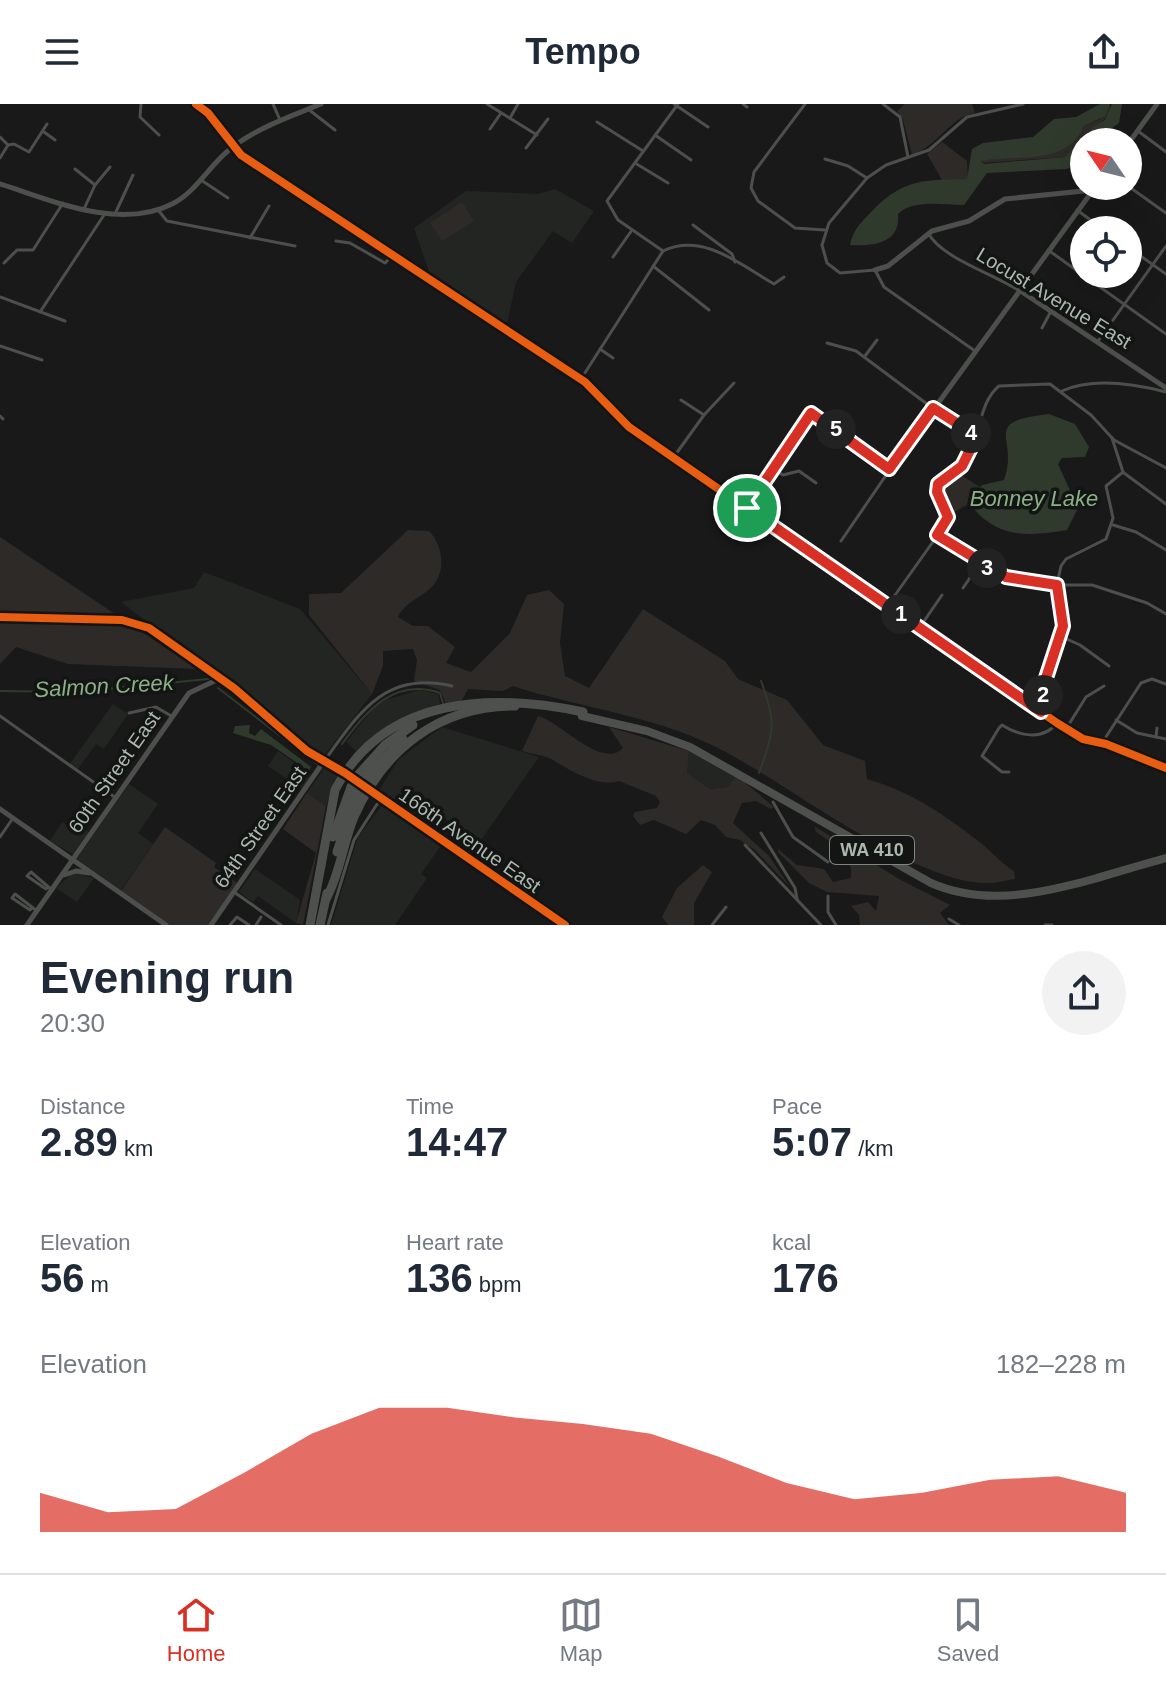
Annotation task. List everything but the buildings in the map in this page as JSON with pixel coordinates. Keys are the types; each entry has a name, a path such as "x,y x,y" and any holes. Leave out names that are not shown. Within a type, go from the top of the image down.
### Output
{"highway":[{"name":"WA 410","path":"311,925 336,824 358,783 398,734 452,707 518,700 583,714 677,742 931,883 970,896 1000,898 1026,894 1166,856"},
{"name":"WA 410","path":"320,925 344,826 358,783 401,740 442,715 496,704 583,714 684,741 919,871 959,889 990,894 1018,892 1166,856"},
{"path":"326,899 354,817 403,746 449,716 500,706 562,712"},
{"path":"311,925 333,796 345,773 390,730 427,713 452,707"}],"street":[{"path":"141,104 138,112 159,135"},
{"path":"196,104 208,113 232,148 247,160 581,380 618,419 1057,723 1083,739 1102,743 1166,768"},
{"path":"273,104 280,120"},
{"path":"0,184 84,209 115,214 158,210 179,201 241,141 280,120 321,104"},
{"path":"487,104 537,135"},
{"path":"510,118 518,104"},
{"path":"708,127 676,104 607,204 616,218 663,251 696,245 776,284 784,277"},
{"path":"805,104 754,172 751,188 758,201 795,228 825,230"},
{"path":"883,104 900,117 908,157"},
{"path":"1023,104 967,117 929,150 886,165 867,178 825,230 823,251 831,267 843,273 888,266 928,233 969,221 1005,199 1070,191"},
{"path":"1140,128 1157,104"},
{"path":"308,109 335,130"},
{"path":"490,129 501,113"},
{"path":"526,148 548,119"},
{"path":"643,152 597,122 643,152"},
{"path":"0,158 8,145 14,144 30,151 47,124"},
{"path":"44,132 55,140"},
{"path":"1142,134 1166,152"},
{"path":"655,135 691,160"},
{"path":"0,137 8,145"},
{"path":"241,141 239,150 247,160"},
{"path":"825,159 848,166 867,178"},
{"path":"635,163 668,183"},
{"path":"84,209 95,185 110,167"},
{"path":"75,169 95,185"},
{"path":"115,214 133,175"},
{"path":"201,180 228,198"},
{"path":"1142,196 1166,213"},
{"path":"841,541 933,408 1085,200"},
{"path":"4,263 17,250 33,250 63,203"},
{"path":"250,238 269,206"},
{"path":"158,210 167,221 295,246"},
{"path":"1077,210 1085,216"},
{"path":"40,312 105,212"},
{"path":"693,225 732,254 735,262"},
{"path":"613,257 632,230"},
{"name":"Locust Avenue East","path":"928,233 942,251 986,270 1019,290 1166,390"},
{"path":"336,241 350,243 386,263 391,257"},
{"path":"1098,341 1166,246"},
{"path":"1048,250 1166,334"},
{"path":"581,380 663,251"},
{"path":"1142,258 1166,274"},
{"path":"653,266 709,310"},
{"path":"875,270 884,287 975,351"},
{"path":"0,297 65,321"},
{"path":"1042,328 1051,311"},
{"path":"864,356 877,340"},
{"path":"827,343 864,356 933,408 977,436"},
{"path":"0,346 42,360"},
{"path":"600,349 613,358"},
{"path":"673,458 704,415 734,383"},
{"path":"888,605 948,517 937,492 938,484 962,466 977,436 989,399 997,387 1047,383 1062,391 1112,438 1166,468"},
{"path":"1062,391 1086,385 1133,384 1166,390"},
{"path":"681,400 704,415"},
{"path":"747,508 812,413 892,471"},
{"path":"1112,438 1123,472 1166,504"},
{"path":"773,469 783,475 797,470 816,483"},
{"path":"1041,712 1045,681 1063,623 1057,585 1064,561 1102,542 1113,525 1105,488 1123,472"},
{"path":"1113,525 1136,532 1166,550"},
{"path":"937,535 980,563 1014,580 1092,585 1147,603 1166,614"},
{"path":"963,588 980,563"},
{"path":"920,627 942,595"},
{"name":"166th Avenue East","path":"0,617 136,623 156,632 221,678 324,761 565,925"},
{"path":"1060,636 1109,666"},
{"name":"60th Street East","path":"27,925 34,910 73,860 191,691 221,678"},
{"path":"1102,743 1147,680 1166,684"},
{"name":"64th Street East","path":"214,924 354,720 381,694 419,683 452,686"},
{"path":"1066,729 1086,697 1104,686"},
{"path":"129,713 156,707 173,717"},
{"path":"0,716 116,798"},
{"path":"1116,720 1137,733 1166,739"},
{"path":"1009,772 1002,772 982,756 999,728 1002,725 1022,735 1048,732 1057,723"},
{"path":"1156,737 1157,728"},
{"path":"767,790 793,837 828,862"},
{"path":"328,925 354,840 381,798"},
{"path":"773,802 779,799 791,804"},
{"path":"0,809 166,925"},
{"path":"0,837 13,818"},
{"path":"761,833 795,888 797,899"},
{"path":"745,845 821,925"},
{"path":"60,878 76,871 95,875"},
{"path":"31,872 50,888 46,889 27,876 31,872"},
{"path":"234,892 281,925"},
{"path":"15,894 34,910 30,910 12,898 15,894"},
{"path":"828,896 828,912 836,925"},
{"path":"712,925 726,907"},
{"path":"230,925 237,917 249,925"},
{"path":"256,925 261,917"},
{"path":"949,919 959,925"},
{"path":"1045,925 1052,925"}],"shaded area":[{"path":"905,104 972,104 975,113 966,115 912,155 903,120 897,111"},
{"path":"1110,104 1110,114 1095,128 1083,128 1084,126 1100,119"},
{"path":"942,142 967,161 968,179 942,180 927,154"},
{"path":"1070,144 1070,152 1065,157 982,163 983,160 1041,155"},
{"path":"555,189 594,211 572,243 553,231 516,282 506,328 432,280 414,228 466,191 538,194"},
{"path":"462,202 474,221 442,241 430,223"},
{"path":"958,473 980,487 972,502 951,514 939,487 943,479"},
{"path":"408,530 429,531 437,542 441,570 435,583 406,606 398,617 413,626 428,626 455,647 446,663 471,672 510,633 527,595 549,590 564,604 560,643 565,676 589,688 643,609 725,661 738,679 787,700 823,745 865,761 867,779 914,798 954,823 1014,871 1015,879 985,883 955,878 921,866 849,827 716,747 641,719 513,686 503,691 468,689 461,702 446,704 440,690 414,681 417,660 413,649 383,651 383,666 372,694 309,615 309,594 341,593"},
{"path":"0,537 197,669 68,664 16,647 0,664"},
{"path":"204,572 300,609 372,694 323,757 121,602 194,588"},
{"path":"419,690 438,694 440,704 389,725 358,753 346,742 379,702"},
{"path":"113,704 128,714 104,749 96,744 77,770 69,765"},
{"path":"538,716 604,753 614,753 623,748 609,727 689,751 687,773 710,789 727,787 737,776 774,807 771,809 756,801 742,803 733,823 769,856 790,887 755,850 740,840 726,837 715,825 701,820 686,834 654,820 640,825 633,816 635,812 657,808 660,802 656,796 619,781 594,780 550,758 522,751"},
{"path":"442,727 539,757 479,843 436,812 426,825 379,790 399,759"},
{"path":"278,751 311,775 302,789 268,766"},
{"path":"689,751 737,776 727,787 710,789 686,773"},
{"path":"325,767 339,774 326,806 307,793"},
{"path":"129,784 158,804 138,833 153,844 120,891 76,860"},
{"path":"307,793 326,806 303,925 296,923 316,853 283,829"},
{"path":"383,804 442,844 421,874 427,878 395,925 331,925 358,837"},
{"path":"62,822 70,827 74,822 89,832 73,854 50,841"},
{"path":"814,826 899,879 950,905 940,913 949,925 860,925 859,915 851,906 868,902 876,911 879,896 827,892 809,883 778,852 778,849 797,865 824,869 833,882 851,878 846,856 816,832"},
{"path":"165,827 216,863 214,867 237,883 208,925 169,925 121,891"},
{"path":"703,865 712,872 694,903 694,925 668,925 662,917 677,888"},
{"path":"255,869 300,900 296,923 258,896 253,902 239,892"},
{"path":"73,873 94,878 77,902 56,888"}],"water":[{"path":"1100,104 1110,104 1105,116 1083,128 1070,128 1070,144 1066,148 1039,156 981,161 984,164 1065,157 1070,152 1070,167 1067,169 987,173 964,205 912,206 898,214 898,224 890,237 876,244 850,245 862,221 896,191 928,181 967,179 972,149 983,143 1033,137 1054,119 1076,117"},
{"path":"1112,104 1122,104 1119,123 1112,128 1092,128 1105,120"},
{"name":"Bonney Lake","path":"1049,414 1075,424 1089,447 1085,457 1062,458 1058,464 1078,508 1067,530 1029,534 994,526 974,509 973,495 982,485 1004,480 1008,465 1008,427 1027,417"},
{"path":"250,725 249,733 255,736 261,729 311,767 309,771 271,745 233,733 235,726"}],"waterway":[{"name":"Salmon Creek","path":"0,691 75,692 208,679"},
{"name":"Salmon Creek","path":"759,773 772,727 770,707 761,681"},
{"name":"Salmon Creek","path":"218,688 317,764"},
{"name":"Salmon Creek","path":"342,744 372,709 396,693 424,689 440,693 443,703"}],"cycle path":[{"path":"196,104 208,113 241,155 585,382 629,427 1057,723 1083,739 1106,744 1166,768"},
{"path":"0,617 122,620 149,628 234,688 307,751 345,773 565,925"}],"route":[{"path":"933,408 977,436 958,471 941,479 938,484 937,492 948,517 937,535 1006,577 1057,585 1063,626 1045,681 1041,712 888,605 747,508 811,413 889,469 933,408"}]}
